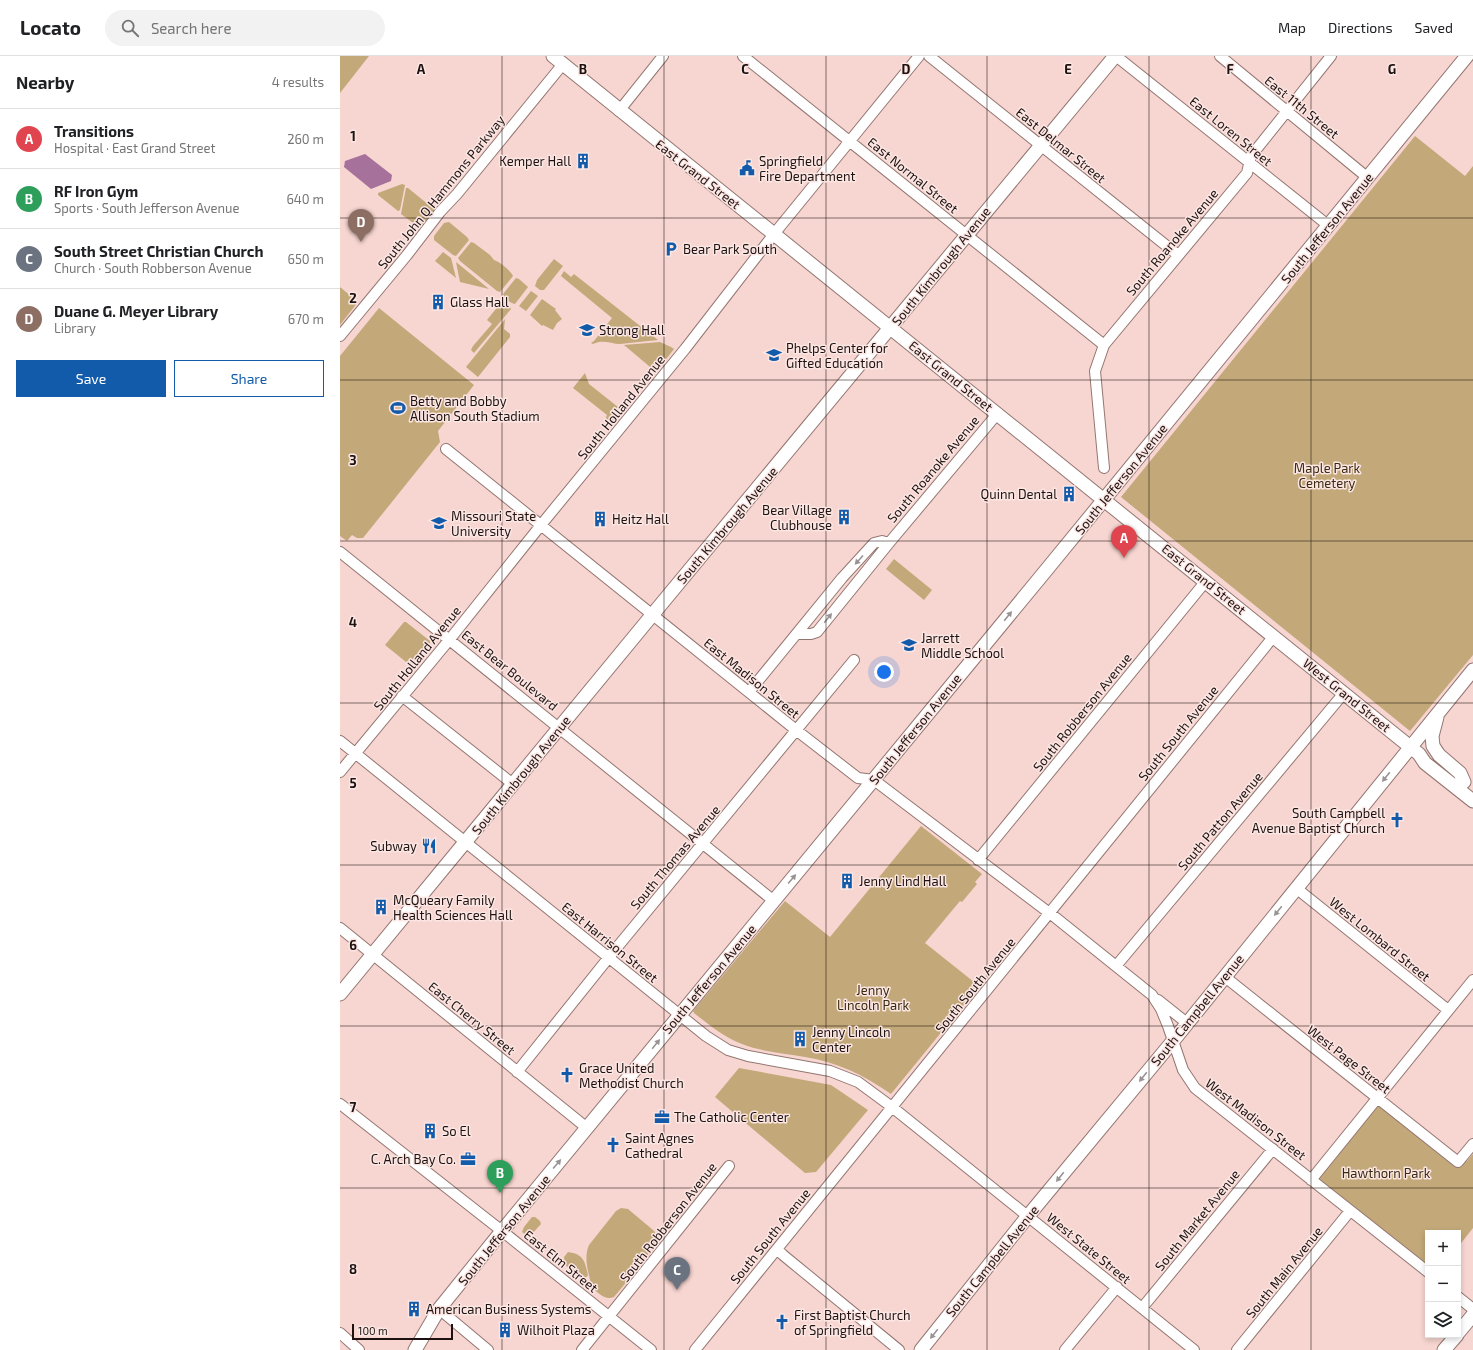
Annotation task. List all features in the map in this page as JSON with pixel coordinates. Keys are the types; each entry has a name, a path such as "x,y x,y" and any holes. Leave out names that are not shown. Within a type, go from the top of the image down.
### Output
{"main road":[{"name":"East Grand Street","path":"553,56 619,111 891,327 1274,636"},
{"name":"South Kimbrough Avenue","path":"340,994 559,727 1115,56"},
{"name":"South Jefferson Avenue","path":"415,1350 439,1309 502,1231 1329,226 1467,56"},
{"name":"West Grand Street","path":"1274,636 1415,750 1432,758 1468,786"},
{"name":"South Campbell Avenue","path":"921,1350 1028,1216 1296,888 1415,750 1438,713 1473,670"},
{"path":"1438,713 1432,736 1433,746 1439,755 1460,773 1468,786"},
{"name":"West Grand Street","path":"1415,750 1425,763 1473,801"},
{"path":"1461,1329 1473,1315"},
{"path":"1444,1350 1454,1338"}],"street":[{"path":"619,111 663,56"},
{"name":"East Normal Street","path":"743,56 1104,345"},
{"name":"South Holland Avenue","path":"340,772 450,639 685,348 774,234 919,56"},
{"name":"East Delmar Street","path":"928,56 1178,255"},
{"name":"East Loren Street","path":"1115,56 1329,226"},
{"name":"East 11th Street","path":"1220,56 1368,178"},
{"name":"South Roanoke Avenue","path":"1104,468 1095,371 1104,345 1247,173 1251,156 1332,56"},
{"name":"South John Q Hammons Parkway","path":"340,336 440,212 457,194 563,64"},
{"name":"South Roanoke Avenue","path":"797,634 811,634 817,632 889,543 998,413"},
{"name":"East Madison Street","path":"446,449 858,778 874,780 1048,914"},
{"name":"South Roanoke Avenue","path":"749,692 842,578 874,543 882,541 889,543"},
{"name":"East Bear Boulevard","path":"340,552 774,901"},
{"name":"South Robberson Avenue","path":"978,860 1206,581"},
{"name":"South South Avenue","path":"695,1350 1274,636"},
{"name":"South Thomas Avenue","path":"517,1072 609,957 854,660"},
{"name":"South Patton Avenue","path":"1116,966 1344,693"},
{"path":"402,696 513,784"},
{"name":"East Harrison Street","path":"340,741 466,841 706,1036 728,1050 766,1060 830,1071 858,1082 892,1107"},
{"name":"West Lombard Street","path":"1296,888 1448,1010"},
{"name":"West Madison Street","path":"1048,914 1056,918 1152,995 1161,1009 1183,1070 1195,1088 1425,1270"},
{"name":"East Cherry Street","path":"340,928 587,1128"},
{"name":"West Page Street","path":"1224,977 1458,1162 1473,1144"},
{"path":"1311,1180 1473,980"},
{"path":"1152,995 1187,1023"},
{"name":"East Elm Street","path":"340,1104 651,1350"},
{"name":"West State Street","path":"892,1107 1194,1350"},
{"name":"South Market Avenue","path":"1142,1308 1273,1149"},
{"name":"South Robberson Avenue","path":"582,1350 729,1166"},
{"name":"South Main Avenue","path":"1237,1350 1350,1211"},
{"path":"777,1249 899,1350"},
{"path":"1066,1350 1117,1287"},
{"path":"1461,1299 1473,1309"},
{"path":"439,1309 488,1350"},
{"path":"340,1333 359,1350"}],"green space":[{"path":"340,56 369,56 340,93"},
{"name":"Maple Park Cemetery","path":"1415,136 1465,176 1473,166 1473,655 1410,731 1121,497"},
{"path":"402,184 405,185 400,210 398,211 378,195 378,193"},
{"path":"406,188 408,188 435,210 420,228 401,214"},
{"path":"449,222 469,240 456,256 434,240 434,236 444,223"},
{"path":"471,242 490,255 494,260 505,266 513,276 500,292 458,258"},
{"path":"443,252 451,258 456,278 435,261"},
{"path":"554,259 563,266 544,290 540,290 535,286 537,280"},
{"path":"456,262 489,289 460,282"},
{"path":"564,271 571,277 574,274 658,340 620,344 604,342 591,343 612,318 561,276"},
{"path":"516,278 528,287 515,304 511,303 505,298 503,294"},
{"path":"340,287 358,302 340,325"},
{"path":"531,291 538,296 526,311 519,306"},
{"path":"542,299 556,309 555,310 562,319 557,323 553,330 543,325 542,326 530,315"},
{"path":"503,300 511,309 474,353 471,350 473,346 492,324 487,320"},
{"name":"Betty and Bobby Allison South Stadium","path":"379,308 474,385 438,431 440,442 363,538 357,538 352,535 347,541 340,536 340,356"},
{"path":"505,319 504,329 510,334 510,337 478,377 466,367"},
{"path":"660,342 674,349 656,372 624,345"},
{"path":"585,373 589,384 623,411 612,424 605,420 607,415 573,388"},
{"path":"894,559 932,590 924,600 886,569"},
{"path":"404,622 430,641 430,644 411,666 385,645"},
{"name":"Jenny Lincoln Park","path":"921,826 982,874 975,882 977,884 962,902 960,901 925,943 979,986 891,1094 860,1075 828,1062 765,1051 742,1044 723,1034 694,1013 693,1011 785,901 830,937"},
{"path":"739,1068 831,1085 868,1110 816,1172 805,1173 715,1097"},
{"name":"Hawthorn Park","path":"1377,1107 1382,1107 1445,1159 1453,1163 1467,1161 1473,1154 1473,1228 1461,1243 1461,1230 1425,1230 1425,1265 1319,1180 1319,1178"},
{"path":"621,1208 628,1209 653,1230 657,1238 651,1250 631,1277 614,1297 608,1298 602,1296 592,1288 587,1266 587,1250 589,1245 616,1211"},
{"path":"532,1217 535,1217 541,1224 531,1235 527,1236 522,1232"},
{"path":"568,1252 573,1253 583,1259 588,1275 585,1279 565,1265 564,1257"}],"shaded area":[{"path":"365,154 392,175 391,181 371,189 344,167 345,161"}],"place":[{"name":"Kemper Hall","path":"583,161"},
{"name":"Springfield Fire Department","path":"747,168"},
{"name":"Duane G. Meyer Library","path":"361,242"},
{"name":"Bear Park South","path":"671,249"},
{"name":"Glass Hall","path":"438,302"},
{"name":"Strong Hall","path":"587,330"},
{"name":"Phelps Center for Gifted Education","path":"774,355"},
{"name":"Betty and Bobby Allison South Stadium","path":"398,408"},
{"name":"Quinn Dental","path":"1069,494"},
{"name":"Bear Village Clubhouse","path":"844,517"},
{"name":"Heitz Hall","path":"600,519"},
{"name":"Missouri State University","path":"439,523"},
{"name":"Transitions","path":"1124,558"},
{"name":"Jarrett Middle School","path":"909,645"},
{"name":"South Campbell Avenue Baptist Church","path":"1397,820"},
{"name":"Subway","path":"429,846"},
{"name":"Jenny Lind Hall","path":"847,881"},
{"name":"McQueary Family Health Sciences Hall","path":"381,907"},
{"name":"Jenny Lincoln Center","path":"800,1039"},
{"name":"Grace United Methodist Church","path":"567,1075"},
{"name":"The Catholic Center","path":"662,1117"},
{"name":"So El","path":"430,1131"},
{"name":"Saint Agnes Cathedral","path":"613,1145"},
{"name":"C. Arch Bay Co.","path":"468,1159"},
{"name":"RF Iron Gym","path":"500,1193"},
{"name":"South Street Christian Church","path":"677,1290"},
{"name":"American Business Systems","path":"414,1309"},
{"name":"First Baptist Church of Springfield","path":"782,1322"},
{"name":"Wilhoit Plaza","path":"505,1330"}]}
